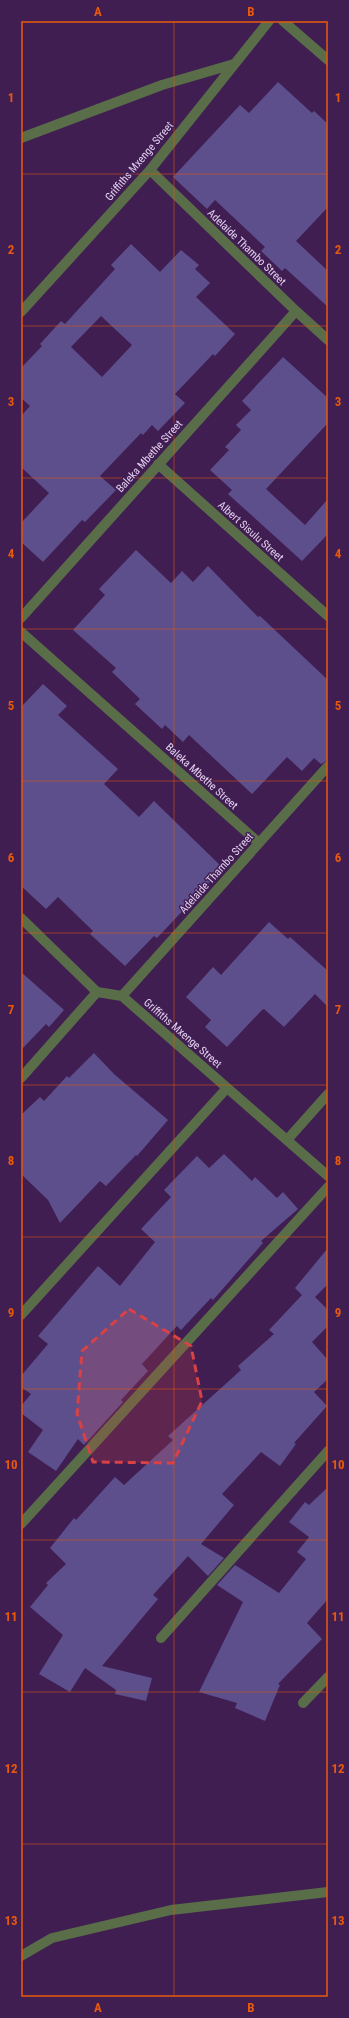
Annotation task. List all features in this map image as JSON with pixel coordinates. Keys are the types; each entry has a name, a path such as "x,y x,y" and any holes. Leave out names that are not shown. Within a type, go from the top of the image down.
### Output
{"street":[{"name":"Griffiths Mxenge Street","path":"21,312 150,170 269,21"},
{"path":"283,21 328,60"},
{"path":"21,138 162,85 234,64"},
{"name":"Adelaide Thambo Street","path":"150,170 328,340"},
{"name":"Baleka Mbethe Street","path":"21,618 296,311"},
{"name":"Albert Sisulu Street","path":"158,464 328,616"},
{"name":"Baleka Mbethe Street","path":"21,632 259,843"},
{"name":"Adelaide Thambo Street","path":"122,996 328,766"},
{"path":"21,918 97,992 122,996"},
{"path":"21,1078 97,992"},
{"name":"Griffiths Mxenge Street","path":"122,996 328,1176"},
{"path":"21,1315 227,1088"},
{"path":"287,1140 328,1094"},
{"path":"21,1524 328,1187"},
{"path":"161,1638 328,1451"},
{"path":"303,1703 328,1677"},
{"path":"21,1956 52,1938 171,1910 328,1892"}],"highlighted area":[{"path":"129,1309 191,1346 202,1401 173,1463 93,1462 77,1414 82,1351"}],"building":[{"path":"278,82 312,113 314,111 328,124 328,207 296,241 328,271 328,307 285,268 282,271 261,251 265,247 215,200 207,209 173,177 240,105 249,113"},
{"path":"131,244 160,272 181,250 199,265 195,269 210,283 196,297 235,334 215,356 213,354 175,394 185,403 158,431 152,425 143,435 141,433 100,476 116,490 85,522 82,520 43,562 21,542 21,523 49,493 21,467 21,416 30,406 21,398 21,368 42,346 40,344 61,321 65,324 115,269 111,265","holes":["101,316 132,345 102,377 71,347"]},
{"path":"283,357 328,398 328,423 266,489 305,525 328,499 328,534 302,561 228,494 232,490 210,470 229,450 225,447 241,430 236,425 251,410 242,401"},
{"path":"136,550 171,583 182,571 193,582 208,566 258,617 260,616 328,680 328,760 321,764 314,758 302,771 287,757 252,794 189,735 183,742 165,725 162,729 135,704 140,699 112,672 116,668 73,630 105,595 99,589"},
{"path":"43,684 67,706 58,715 118,769 104,784 139,817 154,801 223,868 157,938 154,936 125,966 90,934 93,931 58,897 46,909 21,886 21,707"},
{"path":"269,922 288,939 290,937 328,971 328,1007 315,994 284,1027 264,1009 227,1047 205,1027 211,1020 186,997 213,967 221,975"},
{"path":"21,972 64,1010 49,1027 46,1024 21,1050"},
{"path":"94,1053 114,1074 168,1120 137,1156 136,1155 106,1186 100,1181 60,1223 48,1200 21,1174 21,1115 40,1097 44,1101 67,1076 69,1078"},
{"path":"224,1154 252,1181 255,1177 277,1198 283,1192 298,1209 261,1241 263,1243 213,1300 211,1298 181,1330 177,1326 142,1364 148,1371 121,1400 123,1402 84,1445 78,1439 56,1471 28,1452 43,1430 21,1413 21,1406 31,1394 21,1387 21,1376 48,1344 38,1336 98,1266 120,1286 155,1242 141,1229 171,1197 164,1190 197,1156 209,1168"},
{"path":"328,1248 328,1284 315,1297 328,1310 328,1326 312,1342 328,1360 328,1379 314,1392 327,1406 294,1443 296,1444 280,1466 261,1452 222,1494 234,1505 201,1544 224,1558 208,1576 188,1556 153,1595 158,1599 102,1666 152,1678 146,1701 115,1694 116,1690 85,1668 70,1692 39,1674 63,1635 30,1607 48,1585 46,1583 66,1564 50,1548 74,1518 76,1520 115,1477 124,1485 173,1440 168,1436 241,1370 238,1366 274,1334 269,1330 302,1295 295,1288"},
{"path":"328,1487 328,1599 307,1623 322,1639 278,1684 280,1685 265,1721 235,1708 237,1703 199,1692 243,1602 217,1585 235,1565 279,1593 306,1559 297,1552 309,1537 289,1522 305,1502 309,1505"}]}
